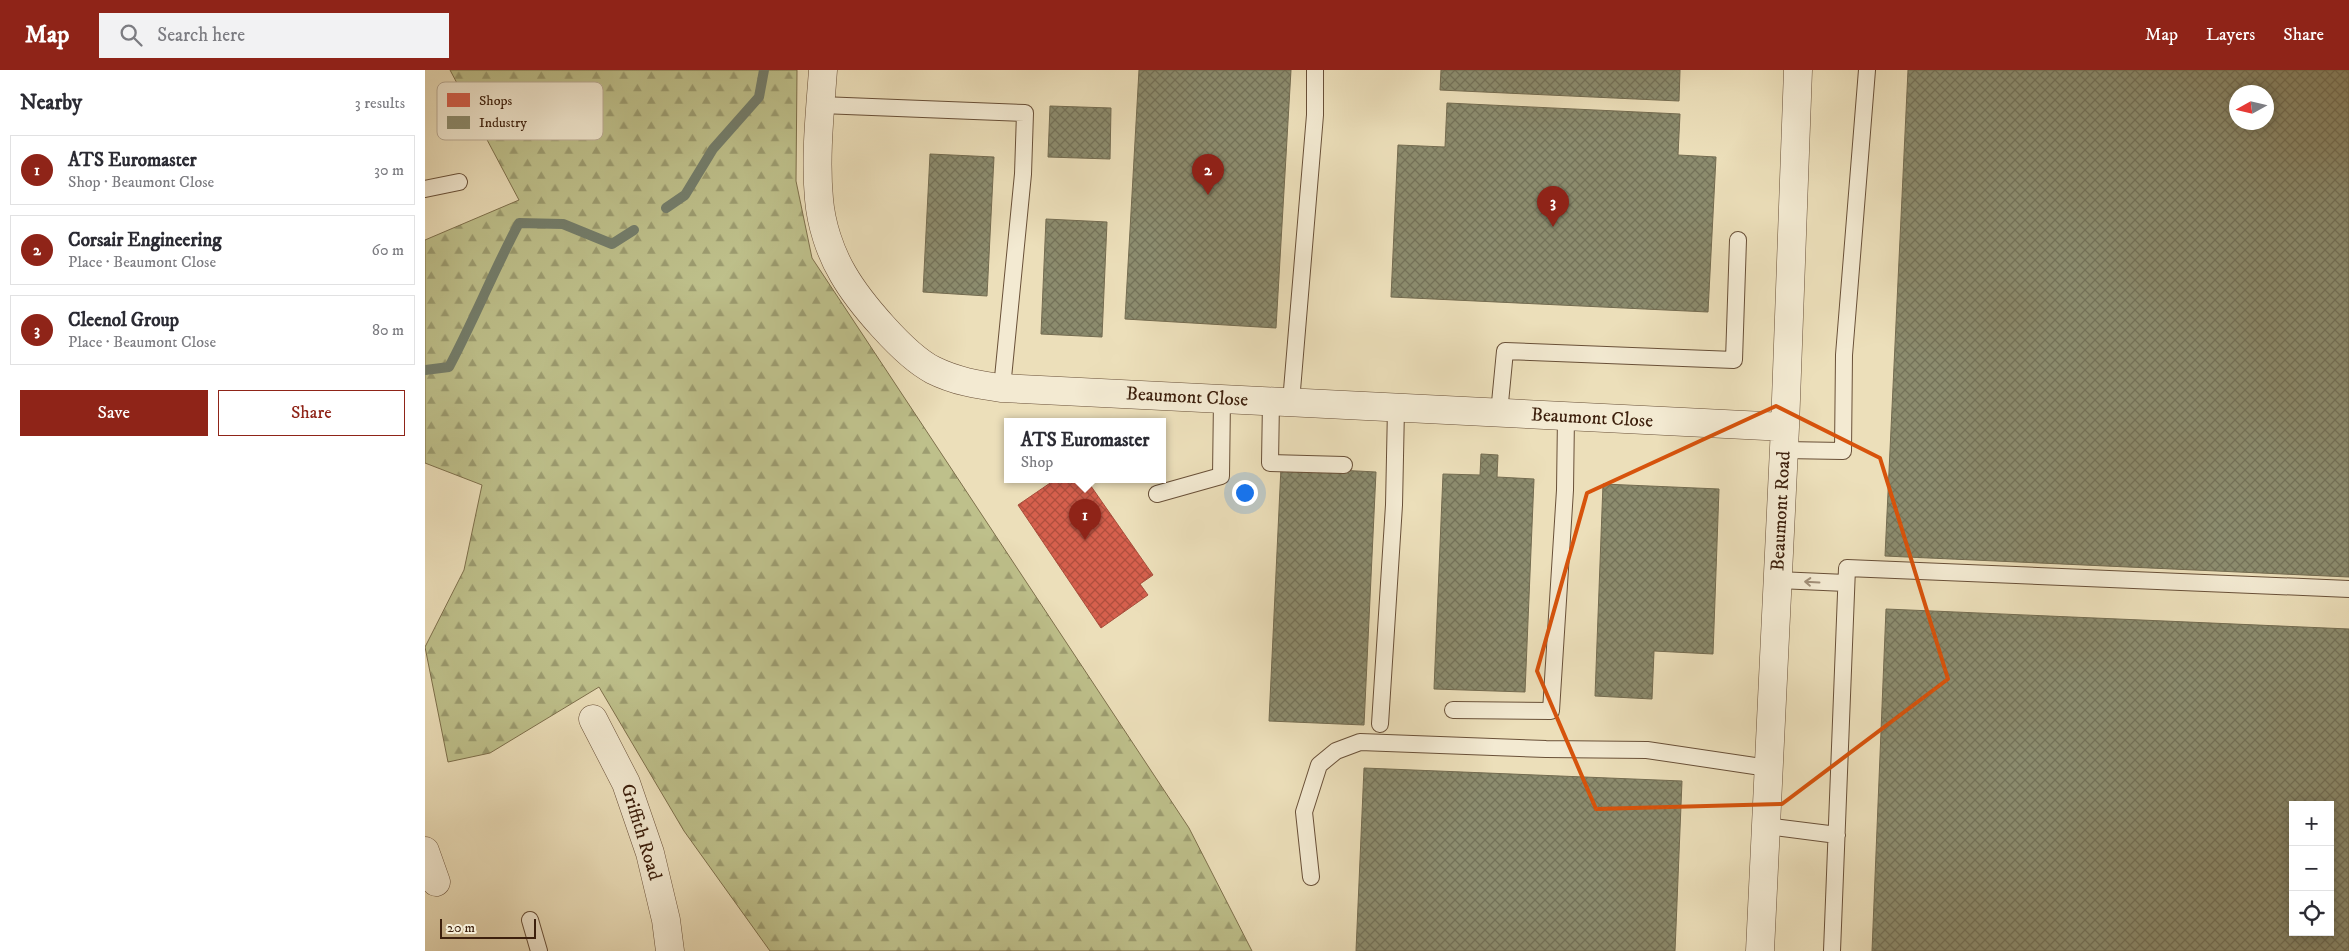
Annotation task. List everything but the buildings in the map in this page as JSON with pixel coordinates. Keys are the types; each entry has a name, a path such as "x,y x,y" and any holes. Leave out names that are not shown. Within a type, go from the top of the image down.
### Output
{"street":[{"name":"Beaumont Close","path":"823,70 818,155 819,199 827,237 843,274 873,314 906,350 932,369 970,384 1002,388 1566,416 1784,439"},
{"name":"Beaumont Road","path":"1760,951 1799,70"},
{"name":"Griffith Road","path":"593,719 621,770 647,845 666,920 670,951"},
{"path":"425,851 436,882"}],"lane":[{"path":"1315,70 1315,115 1281,402 1271,463 1344,465"},
{"path":"1784,439 1843,451 1844,355 1867,70"},
{"path":"821,105 1025,114 1023,174 1002,388"},
{"path":"425,189 459,182"},
{"path":"1499,413 1505,351 1734,360 1738,240"},
{"path":"1157,494 1221,476 1222,399"},
{"path":"1380,724 1393,514 1397,408"},
{"path":"1453,710 1551,711 1565,490 1566,416"},
{"path":"1832,951 1847,568 2349,589"},
{"path":"1777,580 1846,584"},
{"path":"1311,877 1304,812 1319,765 1336,751 1360,742 1546,749 1647,750 1768,768"},
{"path":"1766,826 1837,835"},
{"path":"530,920 539,951"}],"highlighted area":[{"path":"1776,406 1880,458 1948,679 1782,804 1596,809 1537,671 1587,493"}],"green space":[{"path":"450,70 797,70 796,181 812,258 1189,828 1252,951 770,951 684,831 599,687 490,753 448,762 425,647 464,570 482,485 425,463 425,240 519,200 487,140 603,140 603,82 456,82"}],"waterway":[{"path":"666,208 685,195 713,149 759,97 764,70"},
{"path":"425,370 449,367 519,223 563,224 612,244 634,230"}],"place":[{"name":"Corsair Engineering","path":"1208,195"},
{"name":"Cleenol Group","path":"1553,227"},
{"name":"ATS Euromaster","path":"1085,540"}]}
